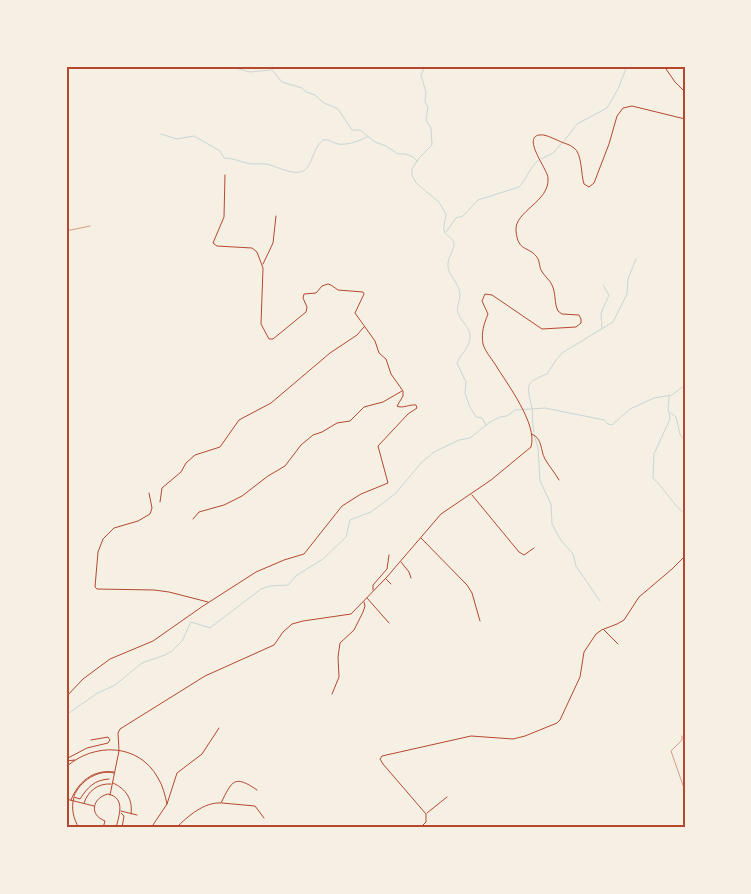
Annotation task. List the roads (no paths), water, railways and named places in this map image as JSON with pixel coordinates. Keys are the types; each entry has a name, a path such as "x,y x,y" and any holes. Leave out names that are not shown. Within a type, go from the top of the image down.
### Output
{"street":[{"path":"664,66 685,92"},
{"path":"110,795 119,751 118,733 120,729 136,717 206,676 274,645 283,632 292,624 351,614 386,578 441,514 528,451 532,445 532,433 527,420 483,344 483,326 488,314 482,302 483,296 488,294 495,296 542,329 574,328 580,325 581,320 577,314 562,314 558,311 552,286 542,272 538,258 524,249 518,240 516,230 518,223 541,198 548,183 547,172 534,147 534,138 538,135 544,136 575,149 579,155 584,184 589,187 594,183 609,144 617,116 623,108 632,106 685,119"},
{"path":"66,697 83,679 108,661 153,641 208,602 256,572 275,563 304,554 342,506 361,494 388,483 378,446 408,414 418,408 413,404 397,406 404,394 391,374 385,358 379,353 376,342 355,312 364,293 340,290 326,284 316,293 304,294 303,298 307,307 306,312 274,339 269,339 261,324 262,265 256,251 253,248 217,246 214,243 224,217 224,175"},
{"path":"262,265 273,243 276,216"},
{"path":"160,502 162,501 162,488 181,472 186,463 199,453 220,447 240,420 271,403 330,353 358,335 364,326"},
{"path":"193,519 199,512 224,505 242,496 268,476 287,465 301,445 313,435 337,423 350,421 363,408 396,396 402,390"},
{"path":"532,433 538,437 544,458 559,480"},
{"path":"149,493 152,512 144,518 114,528 103,539 98,552 97,589 154,590 208,602"},
{"path":"471,494 522,555 534,548"},
{"path":"421,538 468,585 480,621"},
{"path":"373,591 373,585 387,569 390,555"},
{"path":"420,828 426,822 426,814 387,769 380,759 382,756 471,736 513,739 556,723 560,720 580,677 584,652 596,634 624,620 639,597 685,556"},
{"path":"400,562 409,572 411,578"},
{"path":"386,578 390,584"},
{"path":"366,598 389,623"},
{"path":"332,694 339,677 338,657 340,643 354,630 365,606 363,601"},
{"path":"603,629 618,644"},
{"path":"151,828 167,804 177,773 202,754 219,728"},
{"path":"66,760 82,750 108,743 110,740 108,737 91,740"},
{"path":"66,766 87,753 103,749 134,755 152,768 159,779 167,804"},
{"path":"66,760 75,760"},
{"path":"79,828 73,815 72,801 78,785 88,777 106,771 114,773"},
{"path":"72,801 80,786 89,778 101,773 114,773"},
{"path":"74,797 80,799 90,785 109,779"},
{"path":"221,803 231,784 239,781 245,781 257,790"},
{"path":"84,803 87,796 93,790 103,784 112,784 120,786 129,796 132,804 131,814"},
{"path":"103,828 105,821 96,814 94,806 100,797 110,795 118,800 120,812 116,828"},
{"path":"426,814 447,797"},
{"path":"66,799 94,806"},
{"path":"176,828 191,814 212,803 255,806 264,818"},
{"path":"120,812 137,815"},
{"path":"120,812 124,816 122,828"}],"lane":[{"path":"682,736 682,740 671,751 685,791"}],"waterway":[{"path":"190,66 203,66"},
{"path":"228,66 250,72 271,70"},
{"path":"269,66 282,82 302,88 306,92 315,95 324,103 338,109 352,130 360,130 375,142 386,146 398,154 413,157 417,161"},
{"path":"425,66 421,75 426,92 425,102 428,107 426,120 431,128 432,145 419,158 412,169 412,175 416,183 439,202 446,214 444,231 451,238 454,245 448,261 448,267 460,294 457,308 458,313 469,330 470,336 469,343 457,363 466,382 465,393 469,405 476,417 482,418 486,425"},
{"path":"564,141 577,124 607,108 618,89 627,66"},
{"path":"161,134 177,139 194,136 220,151 224,158 248,164 266,164 296,172 301,172 307,168 317,147 323,140 347,144 367,137"},
{"path":"541,159 553,153 562,143"},
{"path":"446,232 456,218 463,216 478,200 519,187 539,160"},
{"path":"534,432 529,386 534,380 547,374 562,353 613,322 627,294 628,279 636,259"},
{"path":"602,328 601,313 609,295 603,285"},
{"path":"66,715 96,694 115,685 142,663 172,651 182,641 191,622 210,628 261,589 270,586 288,585 297,575 323,559 346,537 350,520 371,512 395,494 421,463 434,452 459,440 470,438 490,422 507,416 515,410 545,408 604,420 612,425 630,409 654,398 672,395 685,385"},
{"path":"669,397 668,411 676,417 680,434 685,442"},
{"path":"669,413 670,419 654,454 653,478 685,514"},
{"path":"534,435 538,448 540,481 551,504 552,524 560,539 573,554 576,566 600,601"}]}
